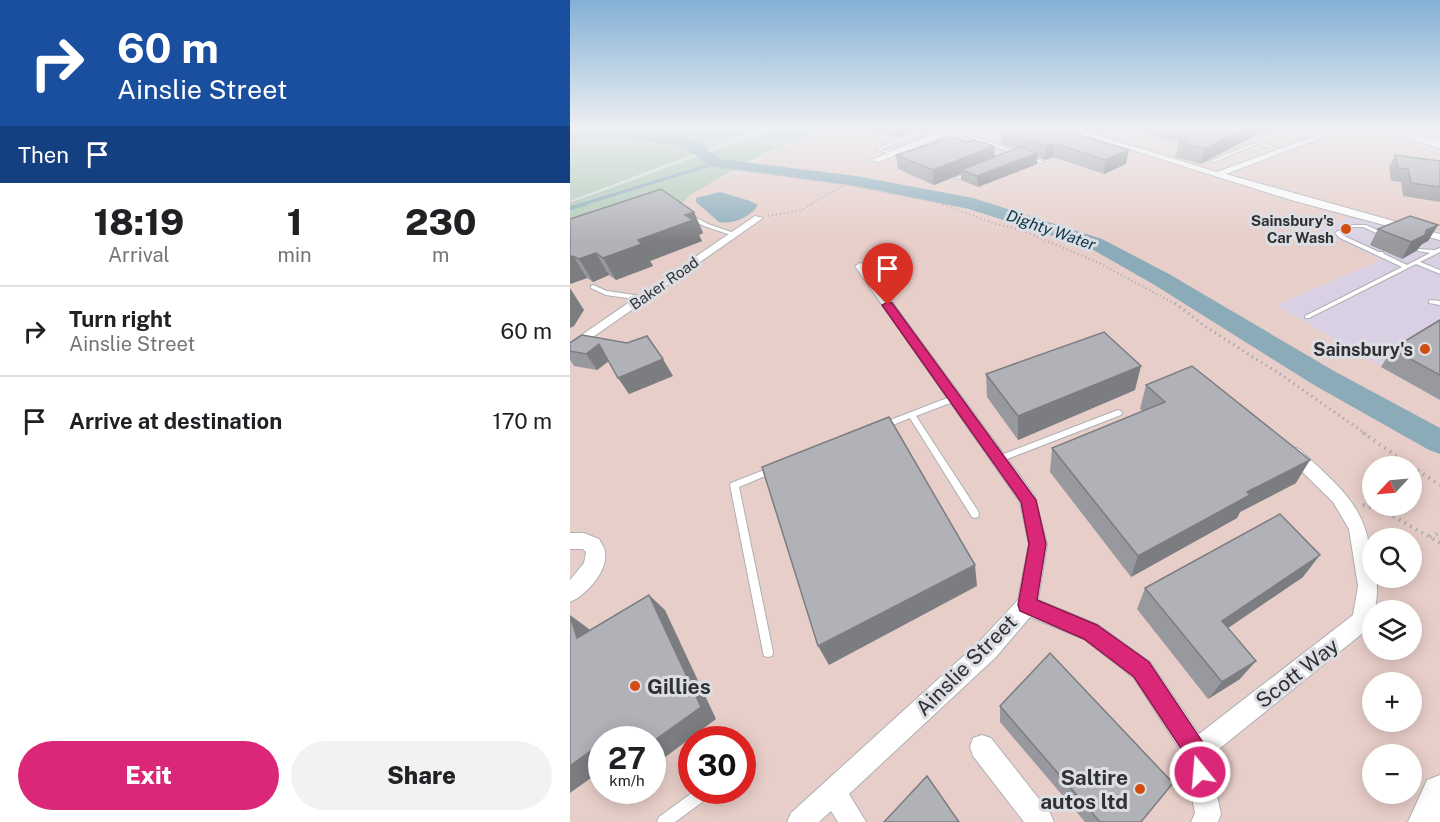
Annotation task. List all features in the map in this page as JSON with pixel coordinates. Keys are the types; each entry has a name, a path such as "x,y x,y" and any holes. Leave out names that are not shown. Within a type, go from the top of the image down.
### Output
{"main road":[{"path":"1427,822 1440,793"}],"street":[{"path":"1193,166 1294,198 1440,237"},
{"path":"1219,174 1240,166"},
{"name":"Baker Road","path":"570,349 758,218"},
{"name":"Ainslie Street","path":"800,822 988,649 1027,605 1038,544 1028,500 860,267"},
{"name":"Scott Way","path":"1196,752 1362,621 1368,586 1358,528 1339,497 1279,442"},
{"path":"570,541 584,541 592,544 596,551 596,562 591,573 570,592"},
{"path":"1027,605 1091,632 1142,670 1196,752 1208,814 1204,822"},
{"path":"982,747 1041,822"},
{"path":"833,792 853,822"}],"lane":[{"path":"957,178 976,171"},
{"path":"682,212 706,225 734,234"},
{"path":"1352,226 1364,226 1386,236"},
{"path":"1340,232 1338,233 1342,237 1382,253 1405,266"},
{"path":"1420,250 1438,251"},
{"path":"1307,316 1438,251"},
{"path":"1415,262 1440,272"},
{"path":"593,287 606,293 641,298"},
{"path":"1431,302 1440,303"},
{"path":"879,428 955,398"},
{"path":"999,459 1118,413"},
{"path":"912,415 975,514"},
{"path":"768,652 734,484 778,467"},
{"path":"664,822 688,804"}],"path":[{"path":"570,203 686,166"},
{"path":"711,166 844,185 949,205 996,224 1022,230 1137,282 1174,302 1206,327 1280,374 1396,456"},
{"path":"758,218 801,210 844,185"},
{"path":"1422,474 1440,485"},
{"path":"1339,497 1386,512 1440,543"},
{"path":"1428,538 1440,533"}],"shaded area":[{"path":"750,166 1440,166 1440,231 1357,214 1318,230 1381,260 1276,305 1440,401 1440,793 1427,822 570,822 570,231 746,170"},
{"path":"1352,216 1415,233 1440,236 1440,401 1275,304 1380,260 1317,230"}],"green space":[{"path":"570,166 661,166 570,201"},
{"path":"669,166 740,166 690,195 673,213 570,232 570,203"}],"water":[{"path":"720,192 758,205 741,219 719,222 696,202 696,198"}],"building":[{"path":"924,166 942,166 933,170"},
{"path":"970,166 1002,166 977,176 961,170"},
{"path":"1440,166 1440,187 1411,183 1408,169 1398,168"},
{"path":"661,189 694,212 685,215 693,220 638,240 642,244 603,258 596,253 579,259 570,257 570,219"},
{"path":"1410,216 1438,225 1411,242 1378,229"},
{"path":"1440,320 1440,375 1392,349"},
{"path":"1104,332 1141,366 1018,416 986,374"},
{"path":"582,335 627,343 647,336 663,359 618,378 599,344 586,354 570,351 570,343"},
{"path":"1192,366 1310,460 1247,492 1250,495 1138,556 1052,448 1165,402 1146,385"},
{"path":"889,417 975,565 818,646 762,467"},
{"path":"1280,514 1320,555 1222,621 1256,661 1222,682 1145,588"},
{"name":"Gillies","path":"649,595 701,707 666,732 666,726 588,726 588,753 570,766 570,616 577,638"},
{"path":"1050,653 1173,783 1141,822 1100,822 1000,706"},
{"path":"927,776 959,822 884,822"}],"waterway":[{"path":"580,205 705,166"},
{"name":"Dighty Water","path":"742,166 856,181 973,204 1095,243 1161,279 1324,378 1440,442"},
{"path":"570,208 585,204"}],"place":[{"name":"Sainsbury's Car Wash","path":"1346,229"},
{"name":"Sainsbury's","path":"1425,349"},
{"name":"Gillies","path":"635,686"},
{"name":"Saltire autos ltd","path":"1140,789"}],"route":[{"path":"888,305 1028,500 1038,544 1027,605 1091,632 1142,670 1196,752 1200,772"}]}
